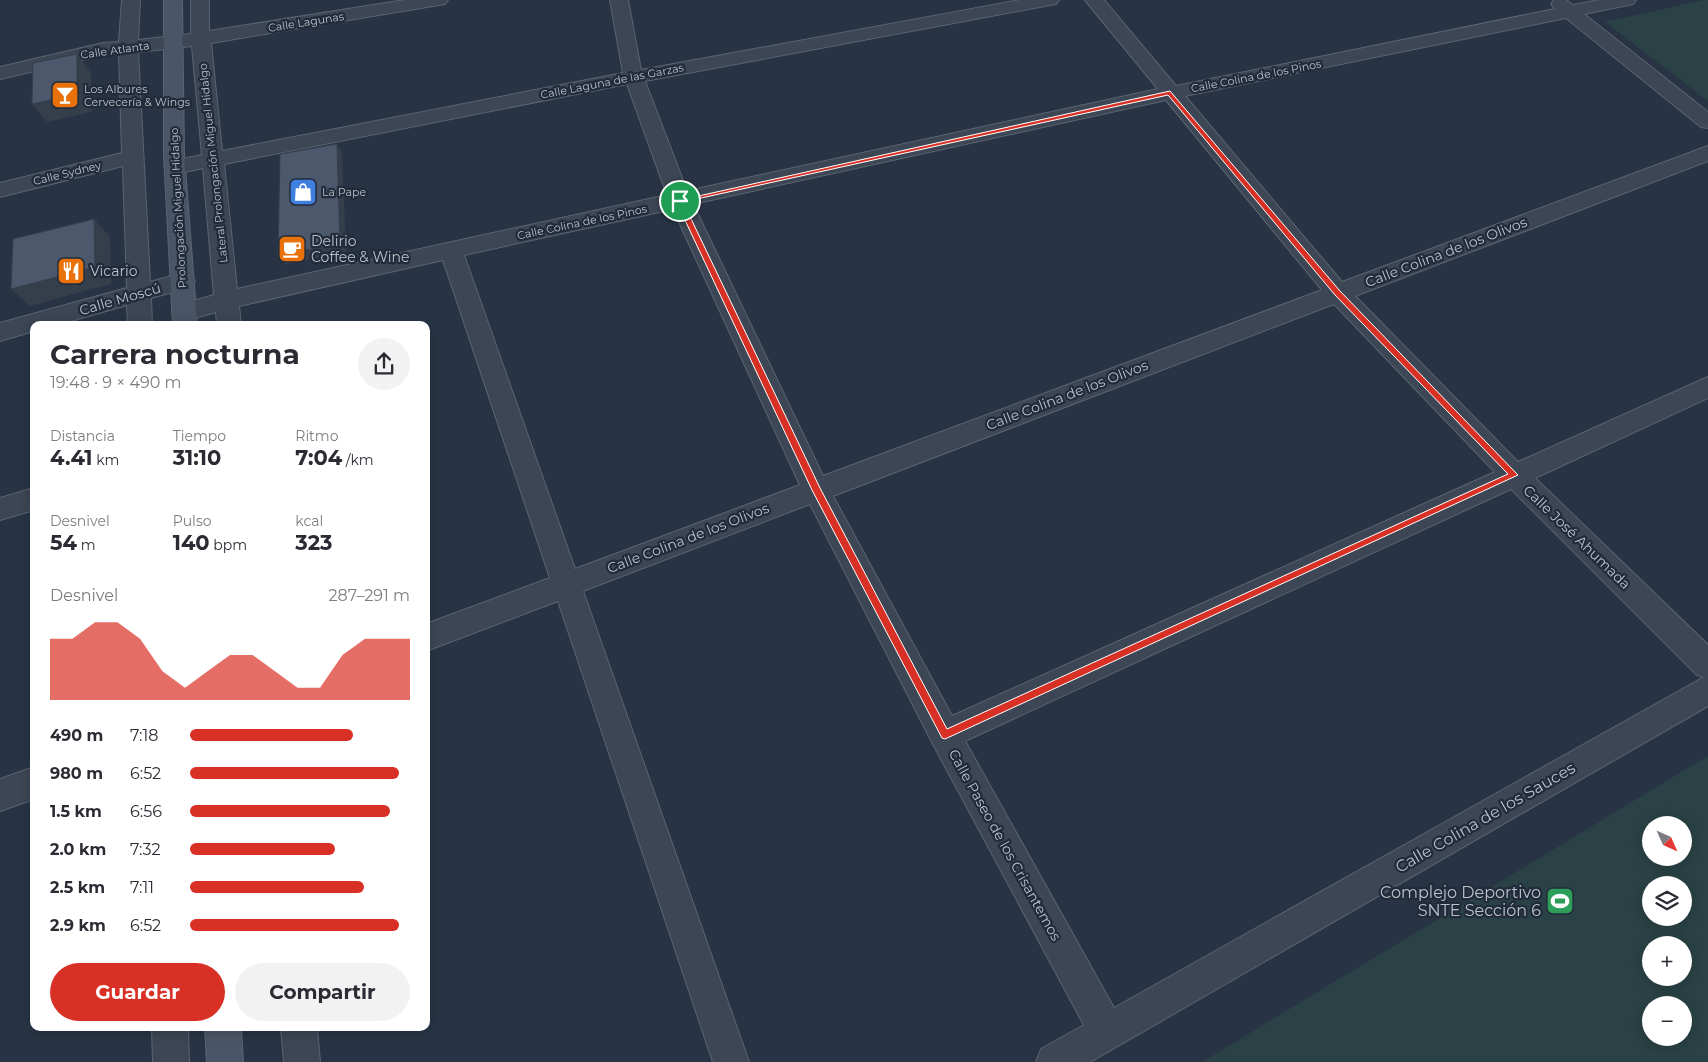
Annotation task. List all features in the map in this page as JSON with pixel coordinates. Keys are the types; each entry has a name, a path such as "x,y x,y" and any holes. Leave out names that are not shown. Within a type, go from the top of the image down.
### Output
{"main road":[{"name":"Prolongación Miguel Hidalgo","path":"173,0 175,166 185,318"},
{"path":"223,1031 225,1062"}],"street":[{"path":"130,0 128,46 140,321"},
{"name":"Lateral Prolongación Miguel Hidalgo","path":"200,0 201,39 229,321"},
{"name":"Calle Lagunas","path":"173,43 440,0"},
{"name":"Calle Paseo de los Crisantemos","path":"619,0 633,77 680,201 816,490 945,735 1107,1032"},
{"name":"Calle Laguna de las Garzas","path":"175,166 633,77 1050,0"},
{"name":"Calle José Ahumada","path":"1094,0 1338,293 1514,475 1708,665"},
{"name":"Calle Colina de los Pinos","path":"185,318 227,300 452,250 1563,6 1627,0"},
{"path":"1563,6 1708,122"},
{"name":"Calle Atlanta","path":"0,73 104,49 173,43"},
{"name":"Calle Colina de los Olivos","path":"430,636 1708,153"},
{"name":"Calle Sydney","path":"0,190 133,157"},
{"path":"452,250 731,1062"},
{"name":"Calle Moscú","path":"40,321 183,282"},
{"name":"Calle Moscú","path":"0,332 30,324"},
{"path":"945,735 1708,386"},
{"path":"0,509 30,500"},
{"name":"Calle Colina de los Sauces","path":"1054,1062 1708,690"},
{"path":"0,795 30,784"},
{"path":"170,1031 171,1062"},
{"path":"298,1031 302,1062"}],"green space":[{"path":"1704,0 1708,0 1708,101 1605,22"},
{"name":"Complejo Deportivo SNTE Sección 6","path":"1708,756 1708,1062 1202,1062"}],"building":[{"path":"77,54 77,94 32,104 33,63"},
{"path":"337,144 340,243 278,256 280,154"},
{"path":"94,219 95,267 11,289 13,239"}],"place":[{"name":"Los Albures Cervecería & Wings","path":"65,95"},
{"name":"La Pape","path":"303,192"},
{"name":"Delirio Coffee & Wine","path":"292,249"},
{"name":"Vicario","path":"71,271"},
{"name":"Complejo Deportivo SNTE Sección 6","path":"1560,901"}],"route":[{"path":"1170,93 1338,293 1514,475 945,735 816,490 680,201 1170,93"}]}
